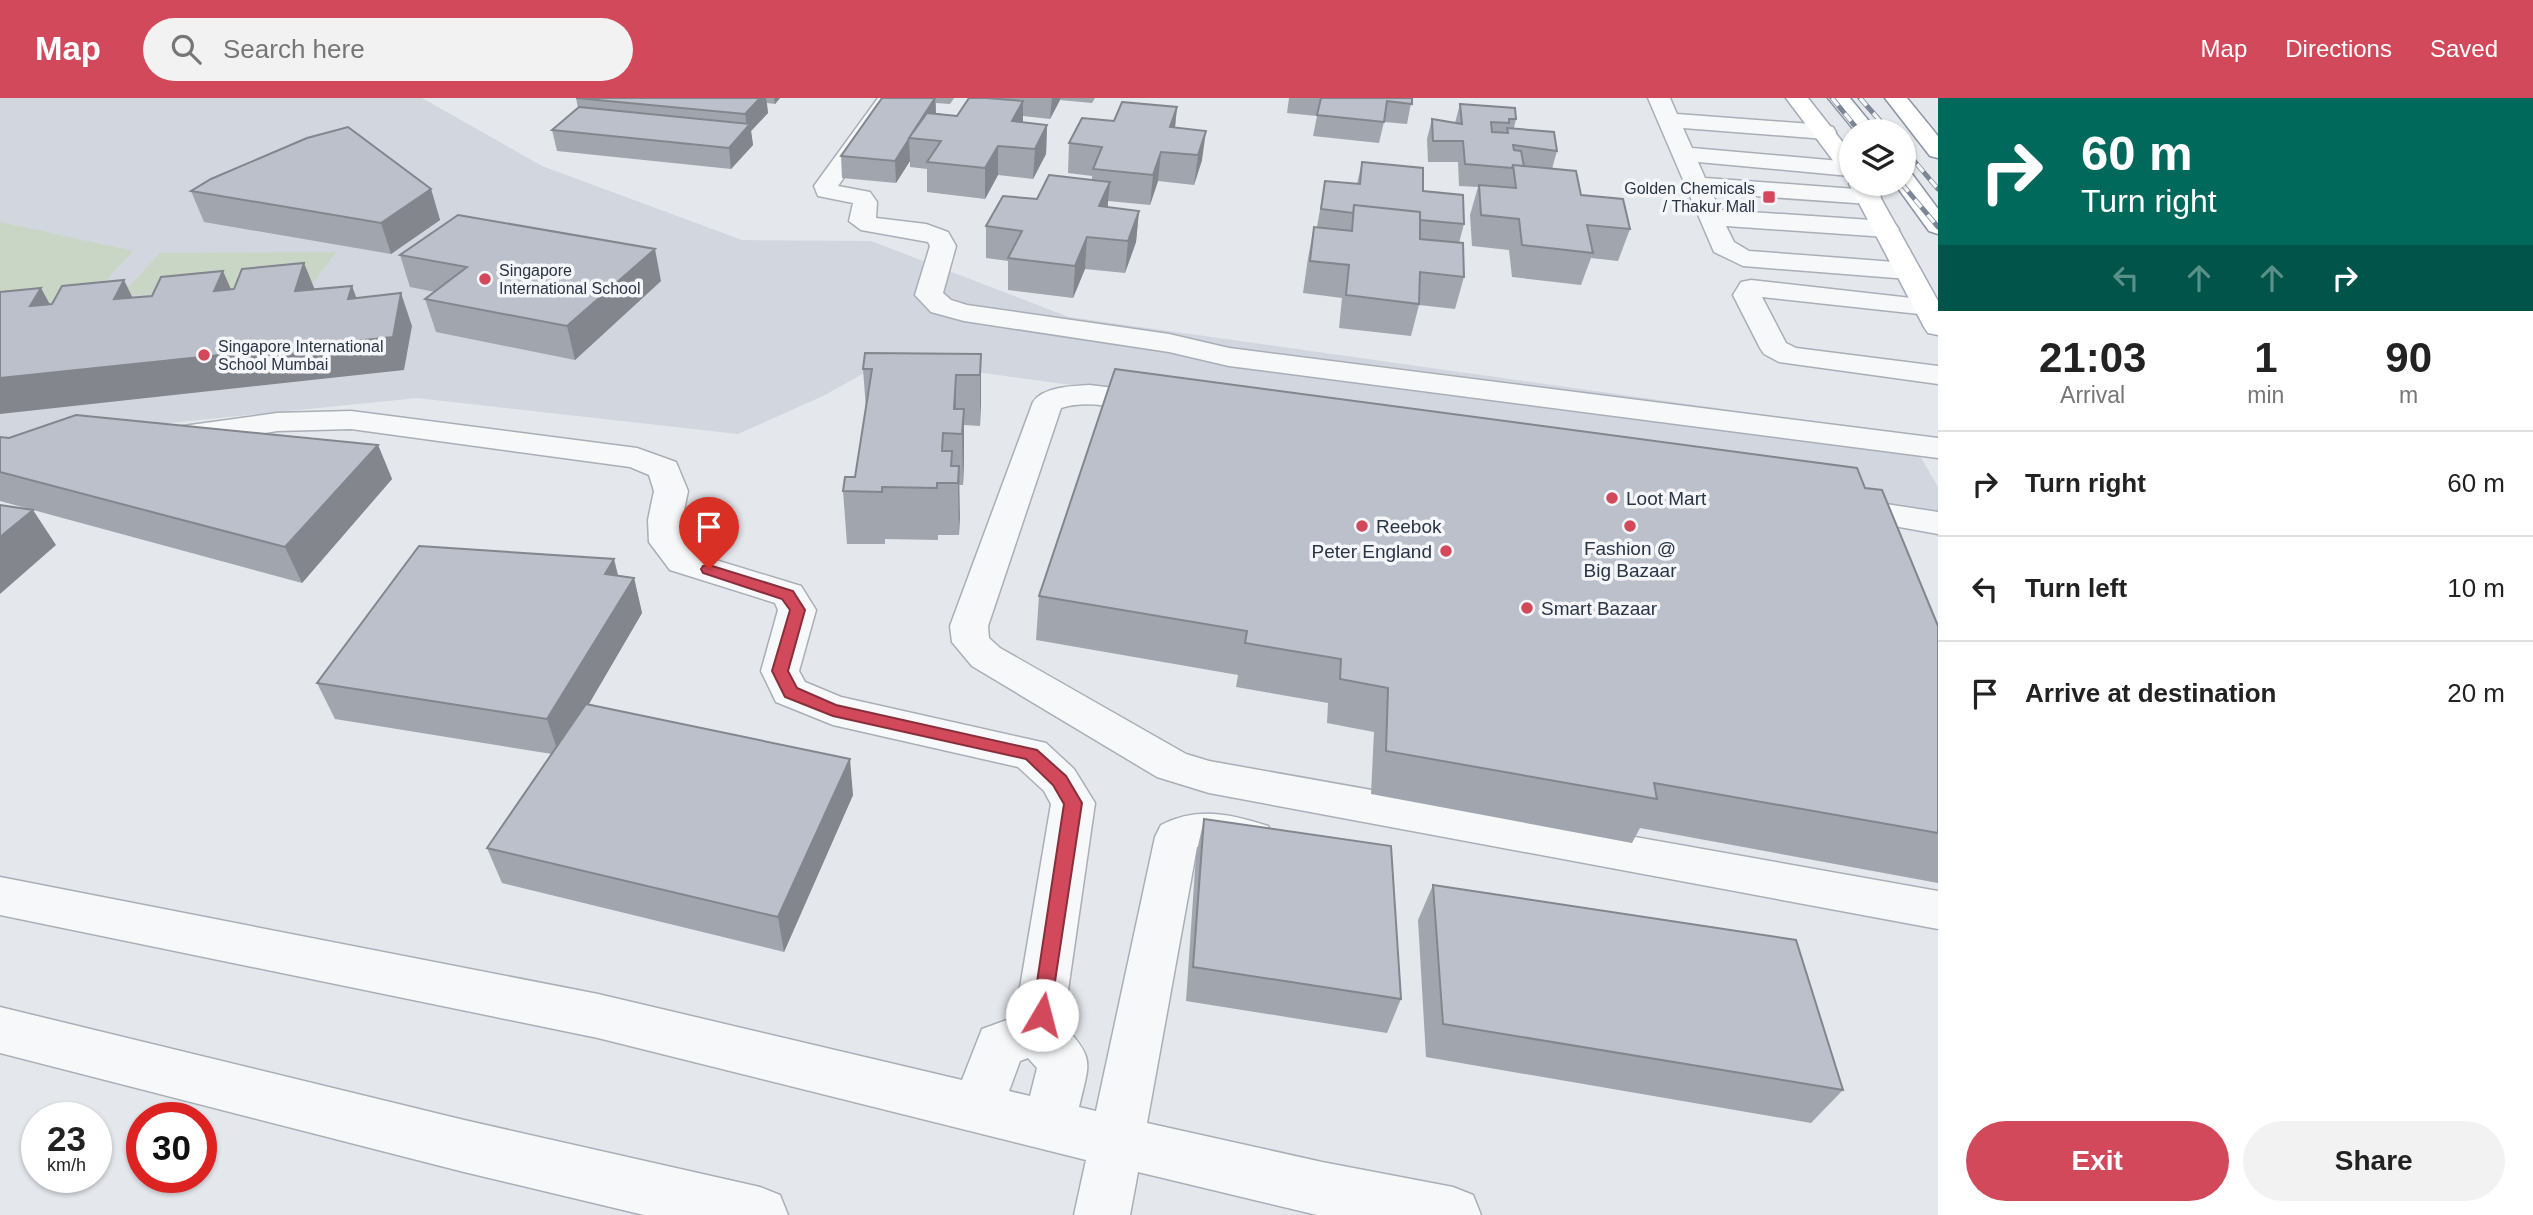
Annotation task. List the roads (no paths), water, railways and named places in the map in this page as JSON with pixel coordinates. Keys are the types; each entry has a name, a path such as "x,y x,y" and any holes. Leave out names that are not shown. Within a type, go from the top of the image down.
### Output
{"main road":[{"path":"1797,98 1839,152"},
{"path":"1839,98 1856,119"},
{"path":"1896,98 1938,151"},
{"path":"1867,196 1933,317"},
{"path":"1916,196 1938,226"}],"street":[{"path":"889,98 826,186 827,191 861,197 864,202 862,221 870,225 926,232 939,237 943,246 929,295 941,306 964,313 1169,343 1229,357 1637,403 1938,432"},
{"path":"1664,109 1825,132"},
{"path":"1664,109 1723,247 1743,258 1908,271"},
{"path":"1683,154 1839,177"},
{"path":"1696,185 1839,181"},
{"path":"1710,217 1886,229"},
{"path":"1933,317 1771,289 1751,288 1747,295 1774,348 1789,356 1938,375"},
{"path":"1189,407 1095,393 1068,395 1048,402 969,626 971,642 986,657 1172,766 1209,777 1938,910"},
{"path":"1637,403 1938,448"},
{"path":"143,441 277,422 351,420 637,458 664,469 671,491 665,520 666,542 683,562 788,595 797,610 780,671 790,692 833,710 1031,754 1059,780 1073,803 1037,1032"},
{"path":"1803,502 1938,523"},
{"path":"1102,1215 1177,837 1187,830 1212,830 1293,847"},
{"path":"0,896 598,1017 1049,1126 1322,1189 1452,1215"},
{"path":"0,1030 464,1146 760,1215"},
{"path":"977,1109 1000,1045 1037,1032"},
{"path":"1037,1032 1064,1061 1049,1126"}],"railway":[{"path":"1832,98 1849,119"},
{"path":"1860,98 1878,119"},
{"path":"1916,163 1938,189"},
{"path":"1912,196 1938,227"}],"place":[{"name":"Golden Chemicals / Thakur Mall","path":"1769,197"},
{"name":"Singapore International School","path":"485,279"},
{"name":"Singapore International School Mumbai","path":"204,355"},
{"name":"Loot Mart","path":"1612,498"},
{"name":"Reebok","path":"1362,526"},
{"name":"Fashion @ Big Bazaar","path":"1630,526"},
{"name":"Peter England","path":"1446,551"},
{"name":"Smart Bazaar","path":"1527,608"}]}
